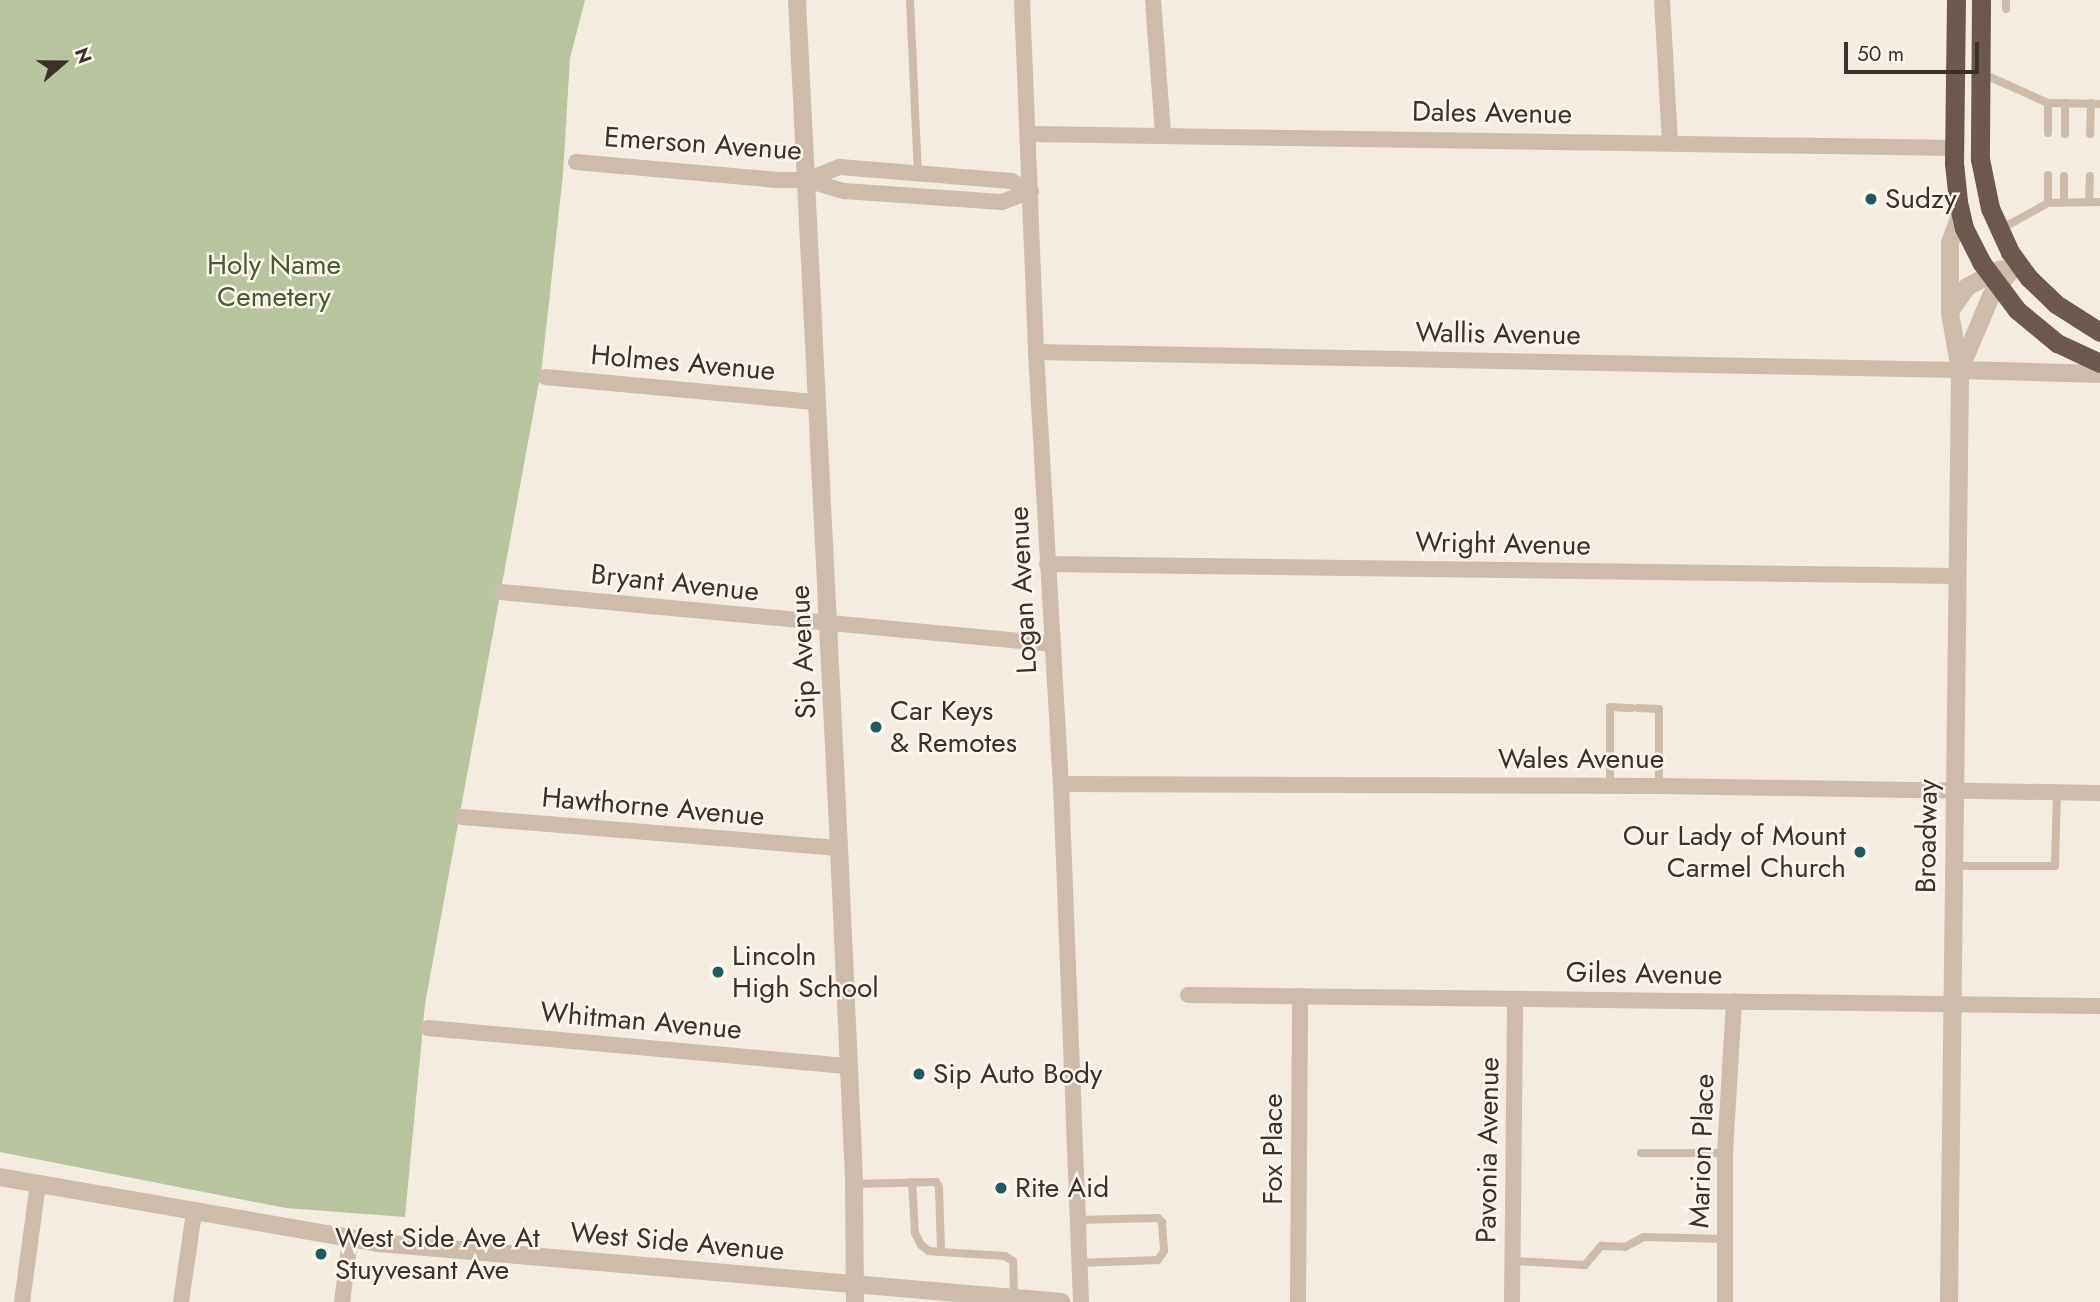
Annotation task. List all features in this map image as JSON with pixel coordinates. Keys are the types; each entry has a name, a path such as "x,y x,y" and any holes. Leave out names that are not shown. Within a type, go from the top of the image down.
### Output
{"highway":[{"path":"1956,0 1954,148 1960,216 1993,281 2045,335 2100,363"},
{"path":"1981,0 1982,176 1999,230 2017,263 2056,304 2100,332"}],"street":[{"name":"Sip Avenue","path":"797,0 849,1066 855,1293"},
{"name":"Logan Avenue","path":"1022,0 1036,352 1061,784 1081,1302"},
{"path":"1153,0 1163,134"},
{"path":"1662,0 1670,142"},
{"name":"Dales Avenue","path":"1029,134 1954,148"},
{"name":"Emerson Avenue","path":"576,162 807,180 840,167 1011,181 1031,191"},
{"path":"807,180 844,191 1002,202 1031,191"},
{"name":"Broadway","path":"1949,1302 1960,370 1950,313 1950,243 1960,216"},
{"path":"1950,313 1961,292 1993,281 2017,263"},
{"name":"Broadway","path":"1960,370 1993,281"},
{"name":"Wallis Avenue","path":"1036,352 1960,370"},
{"path":"1960,370 2100,374"},
{"name":"Holmes Avenue","path":"545,377 817,402"},
{"name":"Wright Avenue","path":"1047,564 1957,576"},
{"name":"Bryant Avenue","path":"501,592 828,625 1053,644"},
{"name":"Wales Avenue","path":"1061,784 1610,785 2100,793"},
{"name":"Hawthorne Avenue","path":"462,817 839,848"},
{"name":"Giles Avenue","path":"1188,995 2100,1006"},
{"name":"Fox Place","path":"1298,1302 1300,996"},
{"name":"Pavonia Avenue","path":"1512,1302 1515,999"},
{"name":"Marion Place","path":"1725,1302 1726,1153 1734,1001"},
{"name":"Whitman Avenue","path":"428,1028 849,1066"},
{"name":"West Side Avenue","path":"0,1177 350,1240 855,1293 1061,1302"},
{"path":"22,1302 38,1184"},
{"path":"181,1302 194,1213"},
{"path":"342,1302 350,1240"}],"lane":[{"path":"909,0 918,174"},
{"path":"1980,73 2048,103 2095,103 2090,134"},
{"path":"2048,103 2048,133"},
{"path":"2064,134 2065,103"},
{"path":"2048,175 2048,203"},
{"path":"2064,176 2064,202"},
{"path":"2090,176 2090,202"},
{"path":"1999,230 2048,203 2100,202"},
{"path":"1610,785 1610,707 1658,709 1659,786"},
{"path":"1954,866 2055,866 2057,792"},
{"path":"1641,1153 1726,1153"},
{"path":"854,1184 936,1181 939,1187 941,1252"},
{"path":"912,1182 915,1233 921,1245 929,1251 1005,1256 1013,1261 1014,1298"},
{"path":"1077,1220 1158,1217 1162,1222 1164,1251 1158,1260 1080,1263"},
{"path":"1513,1261 1585,1265 1601,1246 1625,1247 1644,1237 1726,1239"}],"green space":[{"name":"Holy Name Cemetery","path":"0,0 585,0 570,58 563,174 542,366 425,1004 405,1217 286,1208 0,1152"}],"place":[{"name":"Sudzy","path":"1871,199"},
{"name":"Car Keys & Remotes","path":"876,727"},
{"name":"Our Lady of Mount Carmel Church","path":"1860,852"},
{"name":"Lincoln High School","path":"718,972"},
{"name":"Sip Auto Body","path":"919,1074"},
{"name":"Rite Aid","path":"1001,1188"},
{"name":"West Side Ave At Stuyvesant Ave","path":"321,1254"}]}
